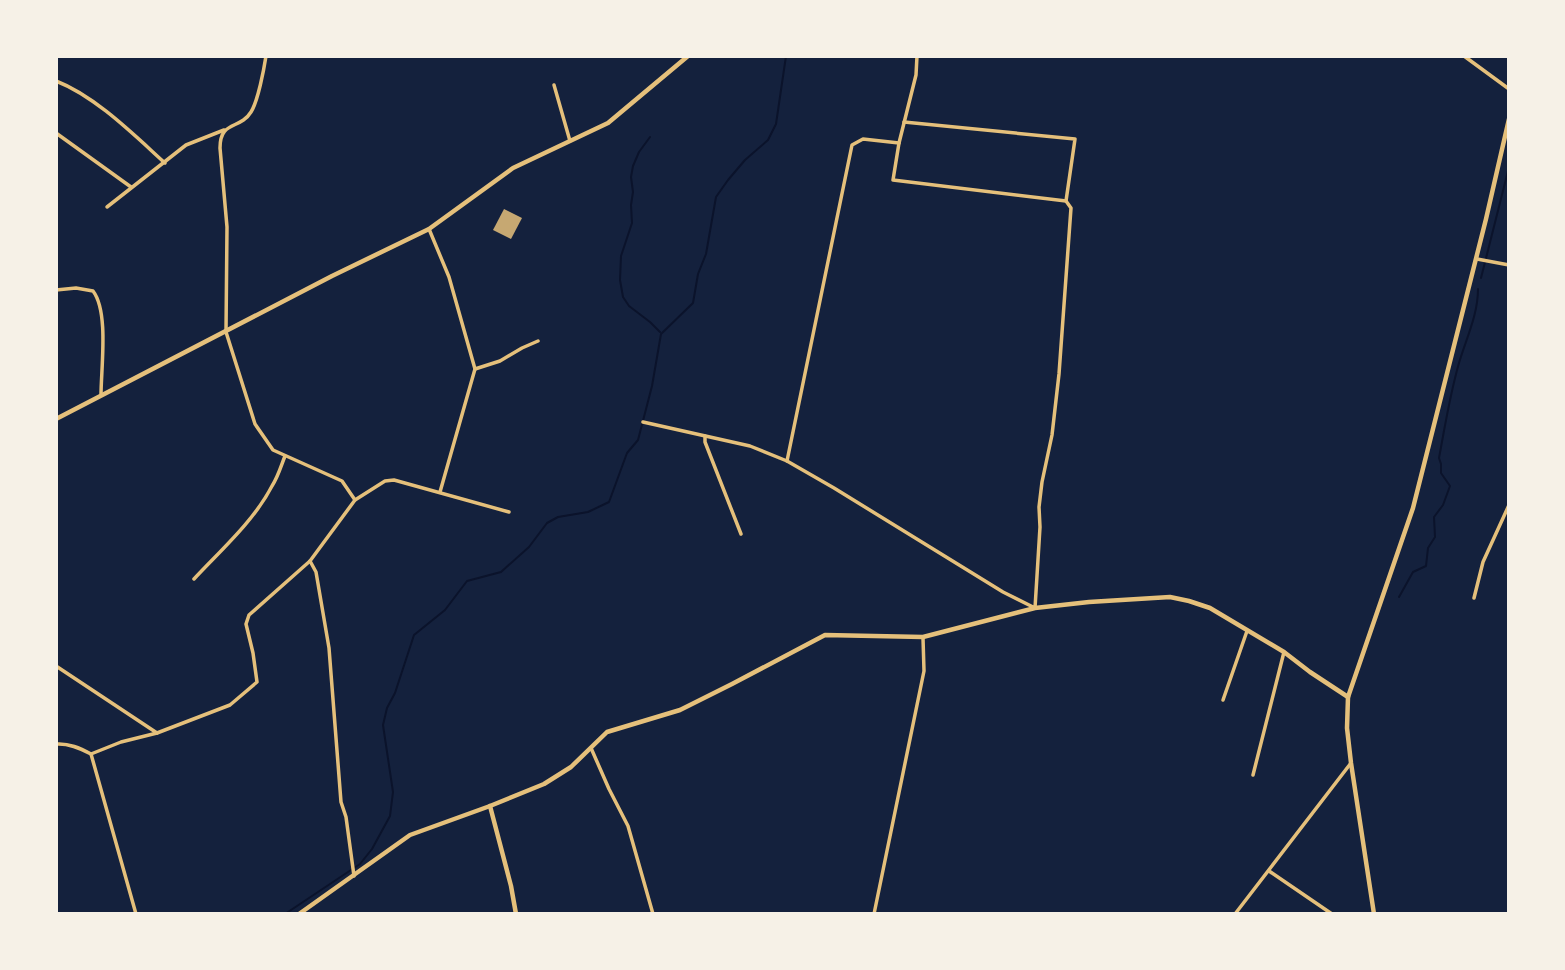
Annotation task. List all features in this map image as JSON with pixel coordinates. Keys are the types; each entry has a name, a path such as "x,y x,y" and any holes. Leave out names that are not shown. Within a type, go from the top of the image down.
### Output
{"street":[{"path":"107,207 186,145 226,130 251,113 266,56"},
{"path":"56,419 332,276 429,229 513,168 608,123 688,56"},
{"path":"917,56 916,75 893,180 1066,201"},
{"path":"1464,56 1509,89"},
{"path":"56,81 69,86 91,101 165,163"},
{"path":"554,85 570,141"},
{"path":"1374,914 1350,763 1348,697 1413,508 1479,259 1509,119"},
{"path":"904,122 1075,139 1066,201 1071,208 1062,334 1052,435 1039,507 1035,608"},
{"path":"226,130 220,136 227,227 226,332 256,424 273,450 342,481 355,500"},
{"path":"56,133 131,187"},
{"path":"787,461 852,145 863,139 899,143"},
{"path":"429,229 449,277 475,369 440,493"},
{"path":"1479,259 1509,265"},
{"path":"56,290 93,290 97,296 102,314 101,395"},
{"path":"475,369 500,361 538,341"},
{"path":"643,422 750,446 787,461 1003,592 1035,608"},
{"path":"705,436 741,534"},
{"path":"194,579 264,500 285,456"},
{"path":"56,744 63,743 91,754 121,742 157,733 230,705 257,682 246,624 249,615 310,561 355,500 386,481 394,480 509,512"},
{"path":"1474,598 1483,562 1509,505"},
{"path":"310,561 316,572 329,648 341,802 346,817 354,876"},
{"path":"299,914 410,835 544,784 571,767 607,732 680,710 825,635 923,637 1035,608 1170,597 1210,608 1284,652 1348,697"},
{"path":"1223,700 1247,631"},
{"path":"874,914 924,671 923,637"},
{"path":"1253,775 1284,652"},
{"path":"56,666 157,733"},
{"path":"590,748 628,826 653,914"},
{"path":"91,754 136,914"},
{"path":"1235,914 1350,763"},
{"path":"490,806 516,914"},
{"path":"1269,870 1332,914"}],"building":[{"path":"504,209 522,218 511,239 493,230"}],"waterway":[{"path":"285,914 360,864 372,849 390,816 393,792 383,725 414,635 445,610 467,581 501,572 529,547 547,523 558,517 588,512 609,502 627,453 638,440 652,386 661,334 693,303 698,274 706,254 716,197 745,160 768,140 776,124 786,56"},
{"path":"650,137 633,166 632,223 621,256 620,280 623,297 629,306 660,332"},
{"path":"1481,278 1509,167"},
{"path":"1399,597 1413,572 1426,566 1428,548 1435,537 1434,517 1443,505 1450,486 1441,473 1439,458 1453,386 1474,318 1478,289"}]}
